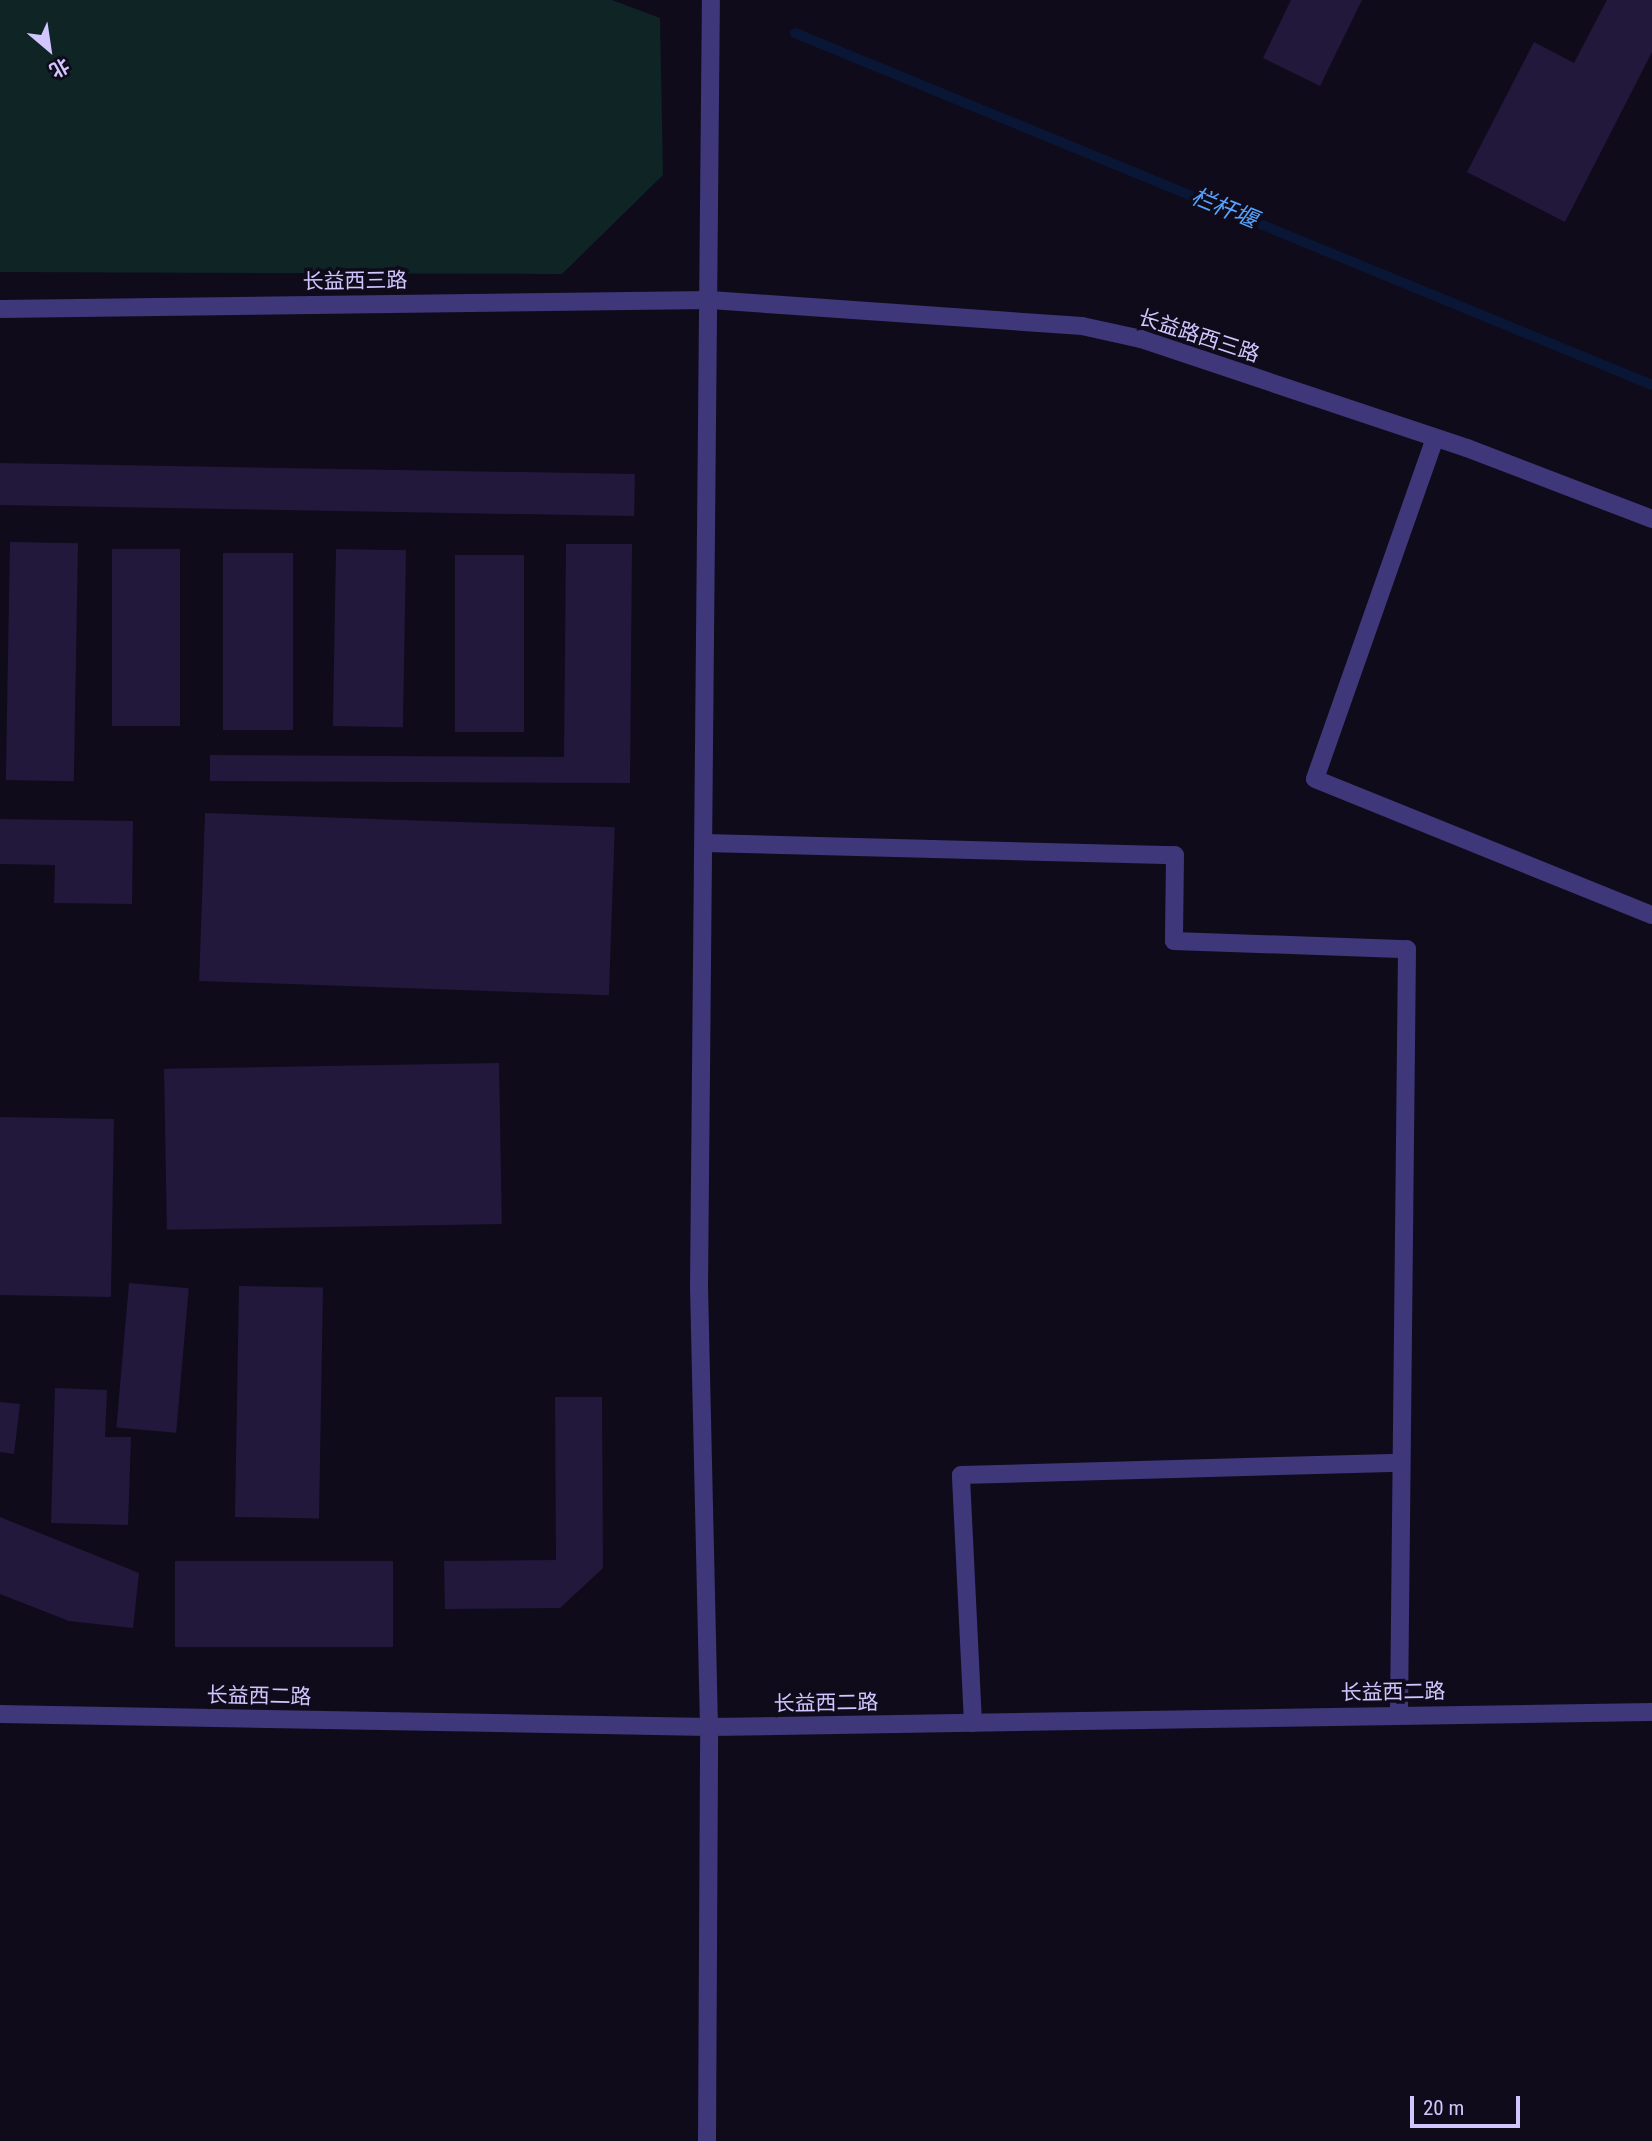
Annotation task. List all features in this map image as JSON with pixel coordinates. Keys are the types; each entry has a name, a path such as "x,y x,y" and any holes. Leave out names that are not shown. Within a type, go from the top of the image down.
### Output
{"street":[{"path":"707,2141 709,1727 699,1287 711,0"},
{"name":"长益西三路","path":"0,309 710,300"},
{"name":"长益路西三路","path":"710,300 1082,326 1141,339 1435,438 1652,519"},
{"path":"1435,438 1315,779 1652,915"},
{"path":"704,843 1175,855 1174,941 1407,948 1399,1715"},
{"path":"973,1723 961,1475 1400,1463"},
{"name":"长益西二路","path":"0,1714 709,1727 1652,1712"}],"green space":[{"path":"0,0 612,0 660,18 663,175 562,274 0,272"}],"building":[{"path":"1291,0 1362,0 1320,86 1263,58"},
{"path":"1607,0 1652,0 1652,52 1565,222 1467,172 1534,42 1574,63"},
{"path":"0,463 635,474 634,516 0,505"},
{"path":"10,542 78,543 74,781 6,780"},
{"path":"566,544 632,544 630,783 210,781 210,755 564,757"},
{"path":"112,549 180,549 180,726 112,726"},
{"path":"336,549 406,550 403,727 333,726"},
{"path":"223,553 293,553 293,730 223,730"},
{"path":"455,555 524,555 524,732 455,732"},
{"path":"205,813 615,827 609,995 199,981"},
{"path":"0,819 133,821 132,904 54,903 55,865 0,864"},
{"path":"499,1063 502,1224 167,1230 164,1069"},
{"path":"0,1117 114,1119 111,1297 0,1295"},
{"path":"129,1283 189,1288 176,1433 116,1427"},
{"path":"239,1286 323,1287 319,1518 235,1517"},
{"path":"55,1388 107,1390 105,1437 131,1437 128,1525 51,1523"},
{"path":"555,1397 602,1397 603,1568 560,1608 445,1609 444,1561 556,1560"},
{"path":"0,1402 20,1404 14,1454 0,1452"},
{"path":"0,1517 139,1573 133,1628 69,1621 0,1594"},
{"path":"175,1561 393,1561 393,1647 175,1647"}],"waterway":[{"name":"栏杆堰","path":"795,33 1652,385"}]}
